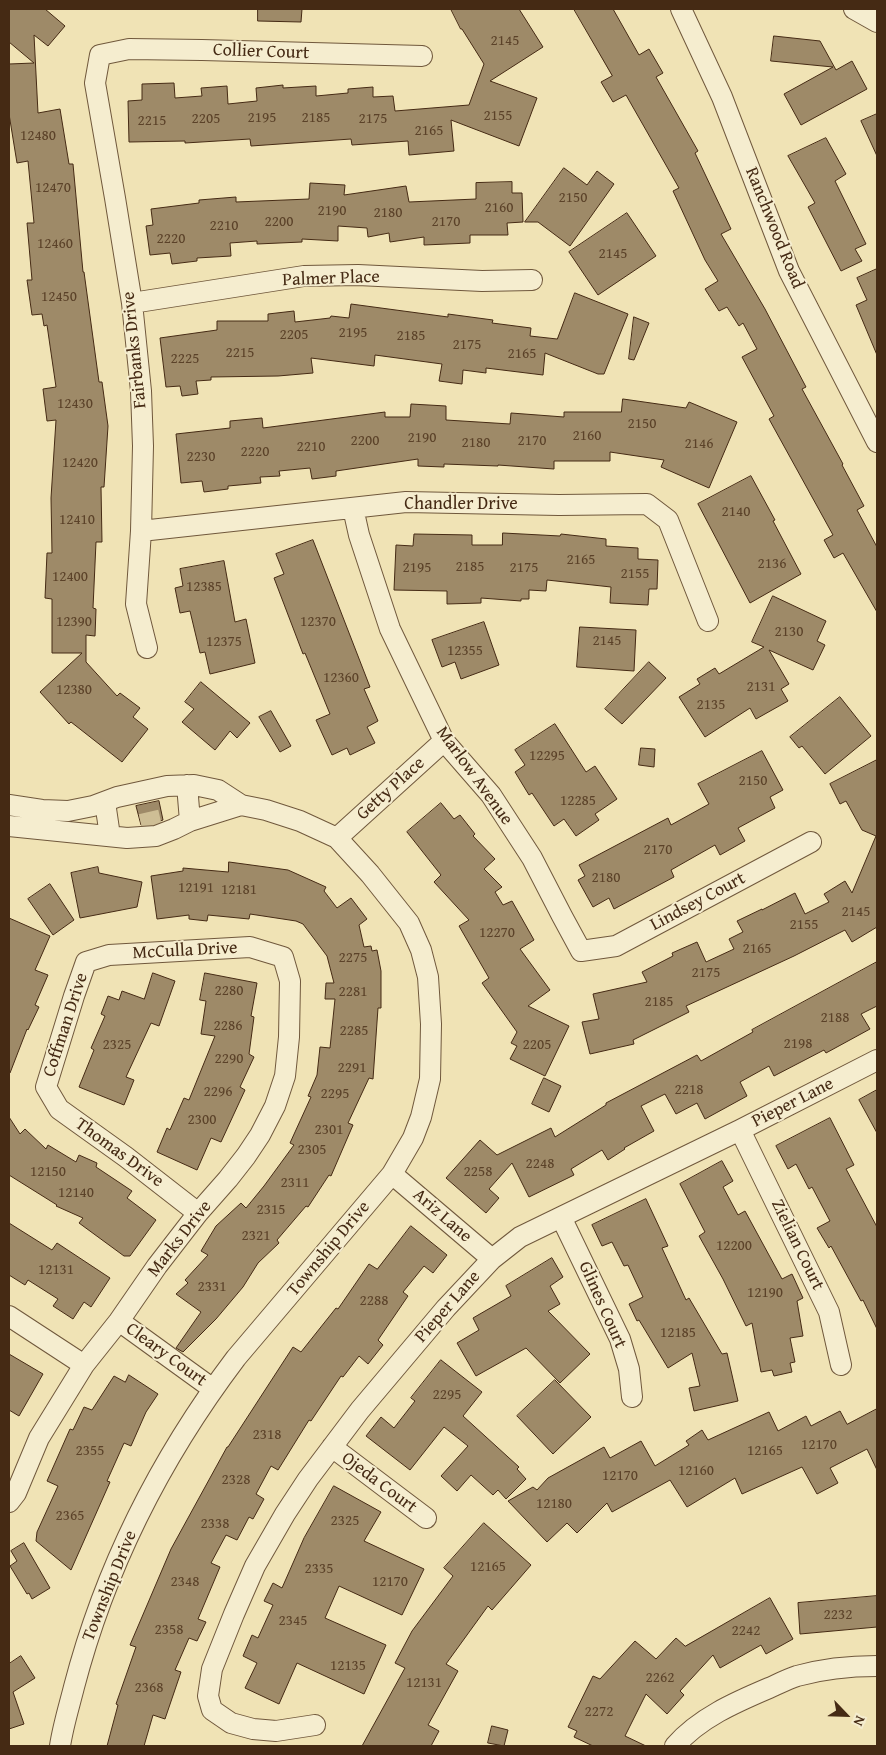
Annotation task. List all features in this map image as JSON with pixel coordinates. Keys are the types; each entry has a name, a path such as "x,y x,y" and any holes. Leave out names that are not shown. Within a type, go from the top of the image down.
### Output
{"street":[{"name":"Ranchwood Road","path":"682,9 722,96 789,271 877,442"},
{"path":"854,9 877,22"},
{"name":"Collier Court","path":"100,54 129,50 192,50 422,56"},
{"name":"Fairbanks Drive","path":"100,54 95,83 116,198 132,303 141,392 143,446 141,530 136,604 148,648"},
{"name":"Palmer Place","path":"132,303 304,276 358,275 482,281 532,280"},
{"name":"Chandler Drive","path":"141,530 406,502 559,505 647,504 668,520 708,621"},
{"name":"Marlow Avenue","path":"354,508 359,535 390,629 444,741 491,795 532,858 582,952"},
{"name":"Getty Place","path":"337,838 444,741"},
{"path":"163,819 187,822 187,785"},
{"name":"Township Drive","path":"9,805 68,812 117,797 167,786 187,785 218,790 242,805 266,810 337,838 370,874 409,923 421,950 428,977 431,1024 430,1079 421,1117 413,1138 392,1174 242,1351 213,1389 156,1482 122,1549 100,1604 80,1663 60,1746"},
{"path":"105,802 126,833"},
{"name":"Township Drive","path":"9,826 156,836 187,822 242,805"},
{"name":"Lindsey Court","path":"582,952 616,946 811,842"},
{"name":"McCulla Drive","path":"86,962 110,955 250,947 283,957"},
{"name":"Marks Drive","path":"9,1502 16,1493 39,1438 84,1364 119,1321 157,1266 198,1213 228,1180 246,1156 260,1135 275,1106 285,1076 290,1037 290,981 283,957"},
{"name":"Coffman Drive","path":"46,1087 86,962"},
{"name":"Pieper Lane","path":"315,1725 276,1731 253,1729 231,1722 212,1710 208,1696 212,1669 255,1566 308,1479 360,1410 446,1308 492,1259 520,1237 740,1130 877,1060"},
{"name":"Thomas Drive","path":"46,1087 59,1109 126,1157 198,1213"},
{"name":"Zielian Court","path":"740,1130 830,1312 841,1365"},
{"name":"Ariz Lane","path":"392,1174 492,1259"},
{"name":"Glines Court","path":"561,1217 620,1339 629,1369 632,1397"},
{"path":"9,1316 84,1364"},
{"name":"Cleary Court","path":"119,1321 213,1389"},
{"name":"Ojeda Court","path":"332,1447 426,1518"},
{"path":"679,1742 714,1714 797,1676 824,1671 877,1666"}],"building":[{"path":"9,9 45,9 65,26 48,46 34,35 38,113 60,109 69,164 73,164 83,272 99,382 102,382 108,426 104,487 101,487 102,542 96,542 93,608 96,609 95,636 86,635 86,662 117,696 120,693 140,708 133,717 148,729 122,762 71,722 69,724 40,692 82,653 52,653 52,599 45,598 47,553 52,553 51,498 56,420 47,421 43,389 56,387 47,325 44,326 42,314 32,315 27,280 32,280 27,223 34,223 28,161 17,163 9,114 9,64 34,63 9,42"},
{"path":"258,9 302,9 301,22 258,21"},
{"path":"451,9 519,9 543,47 490,81 537,98 519,146 451,120 454,151 409,155 408,141 352,145 351,139 251,146 250,139 185,143 185,141 129,142 128,101 142,100 142,84 174,83 175,98 202,96 201,88 227,86 228,104 257,101 256,88 283,85 283,88 316,86 316,96 348,93 348,89 373,87 373,97 393,96 395,111 469,105 484,64 461,29"},
{"path":"574,9 613,9 639,55 649,49 663,73 656,77 698,151 695,153 731,229 721,234 765,309 806,387 802,389 864,506 857,510 877,547 877,612 843,553 834,558 824,540 833,535 769,419 774,416 742,357 757,349 743,323 739,326 727,307 719,311 705,289 718,281 705,260 673,191 679,188 626,95 613,102 601,82 612,76"},
{"path":"774,36 820,41 836,70 852,61 867,89 801,125 784,94 833,67 771,61"},
{"path":"877,114 877,156 861,121"},
{"path":"826,138 846,174 835,181 866,244 855,249 862,261 841,271 808,207 815,203 788,156"},
{"path":"564,168 587,185 597,171 614,184 570,246 538,222 525,222"},
{"path":"512,182 512,193 522,193 523,222 507,223 508,235 470,235 470,243 424,245 424,237 390,242 389,233 368,237 367,228 338,226 338,241 302,239 302,242 257,244 257,241 230,243 231,256 197,258 197,261 172,264 170,253 150,255 146,226 153,225 151,209 199,203 199,200 236,197 236,202 309,199 310,183 345,185 344,195 406,186 409,202 476,199 476,183"},
{"path":"627,213 656,256 598,295 569,252"},
{"path":"877,269 877,355 856,305 867,300 857,278"},
{"path":"575,293 628,314 604,374 598,374 545,353 543,375 486,368 486,373 463,370 462,384 439,381 442,364 375,355 374,366 311,358 313,373 278,376 211,377 211,380 196,381 198,394 182,396 180,386 166,387 160,338 217,330 217,321 268,321 268,314 294,311 295,322 330,318 331,316 349,318 351,304 448,317 448,314 493,320 492,323 531,328 530,336 557,339"},
{"path":"634,317 649,323 634,360 629,359"},
{"path":"623,399 686,408 689,402 737,422 709,488 661,467 664,460 610,452 610,461 554,461 554,469 498,465 444,464 444,467 418,466 418,459 336,471 336,476 312,479 310,468 279,471 280,476 260,477 261,483 228,486 228,489 204,492 202,481 181,483 176,434 230,428 230,421 262,418 263,428 385,412 385,417 410,417 411,404 446,406 446,420 510,424 511,413 564,417 564,412 621,412"},
{"path":"751,476 801,574 750,603 698,504"},
{"path":"503,533 560,536 561,534 606,539 606,546 638,548 638,559 658,560 657,589 649,589 648,605 610,603 611,587 547,580 546,591 529,590 529,599 521,599 521,601 481,598 481,603 447,604 447,591 394,590 396,545 413,546 414,534 472,535 472,545 502,545"},
{"path":"313,540 370,687 364,689 378,721 367,727 375,743 350,755 347,748 332,755 316,720 330,714 305,653 303,654 274,578 284,574 276,554"},
{"path":"224,561 235,622 246,619 255,663 210,674 205,652 200,653 190,611 180,613 175,588 183,586 180,569"},
{"path":"773,596 826,621 817,641 825,645 813,670 769,650 789,684 781,689 788,701 756,719 750,708 705,737 679,697 700,684 697,679 715,668 719,674 764,647 752,642"},
{"path":"484,622 499,665 461,679 455,662 442,667 432,640"},
{"path":"580,627 636,630 634,671 577,667"},
{"path":"649,662 666,678 622,724 605,709"},
{"path":"201,682 250,723 237,738 230,731 215,750 182,722 194,709 185,702"},
{"path":"840,697 871,736 825,774 802,746 799,748 790,737"},
{"path":"271,711 291,746 280,752 259,717"},
{"path":"555,724 586,772 595,766 617,799 595,814 599,820 576,836 564,819 554,826 532,793 529,795 515,772 525,765 515,750"},
{"path":"641,748 655,749 654,767 639,765"},
{"path":"762,751 783,790 770,797 775,808 738,828 745,841 720,855 715,845 671,870 674,877 614,909 609,898 593,907 578,880 585,876 579,865 668,818 671,825 709,804 698,784"},
{"path":"877,760 877,927 852,942 845,930 686,1006 689,1012 633,1040 634,1044 590,1054 582,1022 599,1019 593,994 647,982 642,972 673,956 672,953 697,942 706,962 734,949 729,939 743,932 737,921 795,893 805,914 829,902 824,894 845,881 852,893 876,836 862,830 846,801 840,804 830,784"},
{"path":"159,801 163,820 153,824 141,825 136,806"},
{"path":"441,803 454,819 460,815 475,834 473,836 495,859 484,869 502,887 495,892 503,905 512,901 534,940 520,949 550,990 528,1006 569,1026 545,1076 510,1059 517,1046 511,1043 517,1032 482,983 489,978 459,926 469,920 434,882 441,875 407,832"},
{"path":"229,862 288,870 326,887 324,891 337,908 351,898 367,919 359,925 364,947 371,946 372,951 377,950 381,971 381,1008 378,1008 373,1079 369,1078 348,1123 353,1125 331,1176 329,1175 308,1207 306,1206 277,1240 279,1243 258,1263 243,1287 216,1319 183,1352 176,1348 201,1312 176,1294 188,1283 185,1280 208,1255 201,1251 216,1226 241,1203 246,1208 294,1145 290,1143 311,1097 308,1096 317,1075 320,1047 330,1048 335,999 325,999 326,983 334,983 327,956 303,924 296,921 250,914 249,919 208,915 207,921 189,919 189,915 157,919 151,876 183,871 183,868 228,872"},
{"path":"98,867 99,873 142,882 137,907 80,918 71,873"},
{"path":"50,884 74,920 53,935 28,899"},
{"path":"9,918 50,936 35,970 48,975 35,1005 39,1007 27,1029 10,1073 9,1073"},
{"path":"877,962 877,1006 861,1014 870,1029 826,1053 824,1050 774,1076 769,1066 740,1082 747,1096 705,1119 697,1103 676,1114 665,1094 641,1106 654,1131 624,1148 608,1160 602,1150 571,1169 574,1175 529,1197 512,1163 489,1189 499,1198 486,1213 446,1178 480,1140 497,1155 551,1128 555,1137 606,1105 606,1103 697,1055 701,1061 753,1032 752,1030"},
{"path":"153,973 175,981 159,1026 151,1023 126,1077 134,1080 124,1105 79,1087 94,1050 91,1048 105,1016 101,1014 108,996 119,1000 122,991 144,999"},
{"path":"205,973 257,983 251,1016 254,1017 249,1054 254,1057 240,1087 245,1090 221,1142 211,1138 197,1170 157,1152 167,1128 170,1130 184,1098 189,1100 215,1036 201,1034 206,1001 200,1000"},
{"path":"544,1078 561,1086 549,1112 532,1104"},
{"path":"877,1090 877,1133 859,1100"},
{"path":"9,1117 20,1134 25,1129 46,1149 48,1145 76,1162 79,1155 97,1163 96,1167 132,1191 127,1198 156,1220 130,1256 124,1256 79,1223 83,1218 56,1206 9,1175"},
{"path":"830,1118 854,1165 846,1169 877,1227 877,1329 863,1300 861,1301 831,1246 829,1248 817,1228 830,1221 812,1187 809,1189 796,1164 788,1169 776,1146"},
{"path":"722,1161 733,1181 723,1187 738,1215 745,1211 782,1279 792,1274 803,1298 797,1301 803,1336 790,1338 795,1362 790,1363 792,1372 774,1376 772,1370 761,1372 752,1323 746,1326 699,1236 705,1232 680,1184"},
{"path":"646,1199 668,1246 662,1248 686,1300 689,1298 722,1354 727,1353 738,1401 694,1411 689,1388 700,1386 692,1353 668,1368 639,1320 637,1321 629,1304 643,1297 628,1265 624,1266 612,1242 602,1246 592,1225"},
{"path":"9,1223 52,1250 57,1243 110,1278 91,1307 84,1302 73,1319 53,1306 58,1299 28,1280 25,1285 9,1275"},
{"path":"411,1226 447,1255 433,1273 424,1266 403,1292 408,1296 378,1340 383,1345 368,1364 359,1356 343,1377 341,1376 311,1421 309,1420 278,1470 271,1466 256,1494 264,1499 253,1519 249,1517 237,1540 226,1535 211,1563 220,1567 198,1619 206,1622 197,1641 189,1638 175,1670 181,1672 165,1719 153,1715 144,1746 107,1746 118,1705 116,1704 136,1647 130,1645 171,1549 227,1447 293,1347 301,1352 336,1308 338,1309 369,1264 377,1269"},
{"path":"552,1258 563,1277 550,1286 560,1304 548,1311 590,1354 560,1383 526,1348 476,1376 457,1343 479,1330 473,1318 511,1296 506,1286"},
{"path":"9,1354 43,1374 19,1416 9,1410"},
{"path":"441,1360 482,1392 463,1416 519,1467 517,1469 526,1479 506,1499 498,1490 493,1495 471,1475 457,1491 441,1476 468,1446 444,1427 410,1470 366,1436 381,1417 394,1428 415,1401 411,1398"},
{"path":"129,1375 158,1394 146,1412 131,1446 124,1443 107,1481 110,1482 71,1570 36,1541 37,1532 58,1486 47,1481 70,1429 73,1430 84,1407 92,1410 114,1376 125,1382"},
{"path":"555,1380 591,1417 553,1454 517,1416"},
{"path":"877,1409 877,1470 867,1449 830,1468 838,1483 817,1494 802,1467 742,1494 735,1478 687,1507 670,1480 612,1512 607,1503 577,1533 567,1523 547,1542 508,1501 533,1487 537,1490 548,1478 604,1447 610,1458 641,1441 655,1466 689,1445 686,1441 702,1430 708,1440 769,1412 778,1431 806,1416 811,1426 840,1411 847,1424"},
{"path":"334,1486 381,1512 364,1541 424,1569 402,1615 339,1586 325,1618 386,1645 364,1694 297,1663 279,1704 245,1688 257,1663 243,1656 252,1635 258,1638 273,1605 264,1601 273,1583 282,1588 304,1538"},
{"path":"484,1523 531,1565 492,1610 488,1606 446,1664 458,1671 428,1725 439,1731 431,1746 362,1746 405,1668 395,1663 412,1631 453,1576 444,1568"},
{"path":"24,1543 50,1588 32,1599 10,1566 17,1561 11,1551"},
{"path":"877,1596 877,1627 800,1634 798,1603"},
{"path":"770,1598 793,1639 766,1654 761,1645 720,1668 713,1655 680,1691 684,1695 667,1714 646,1694 625,1736 646,1746 593,1746 574,1737 577,1731 568,1727 593,1676 600,1679 635,1641 656,1659 676,1638 685,1646"},
{"path":"21,1656 35,1678 13,1692 24,1724 9,1729 9,1664"},
{"path":"492,1726 508,1730 504,1746 488,1743"}],"tunnel":[{"path":"141,824 163,819"}]}
